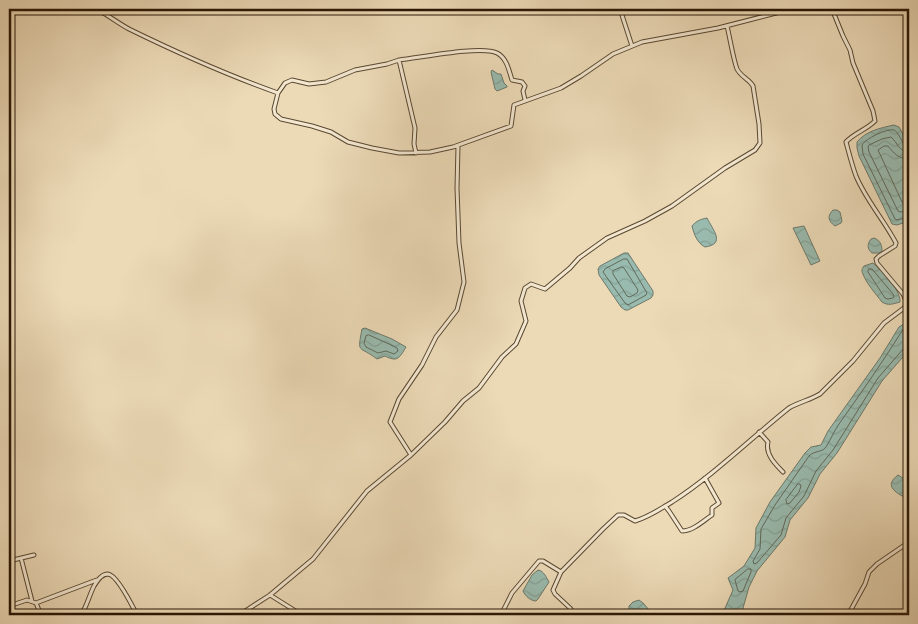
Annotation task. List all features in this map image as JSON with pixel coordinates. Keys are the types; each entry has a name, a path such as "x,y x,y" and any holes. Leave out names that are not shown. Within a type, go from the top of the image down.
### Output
{"street":[{"path":"96,9 127,28 236,78 278,93"},
{"path":"620,9 632,46"},
{"path":"525,100 523,91 525,86 522,82 512,80 507,64 498,53 490,51 462,51 399,60 355,70 326,82 309,84 292,80 285,83 278,93 274,109 275,114 280,119 331,132 348,142 398,152 430,152 458,146 511,126 514,104 561,88 613,54 642,42 728,26 792,9"},
{"path":"575,615 553,590 561,572 603,529 618,515 624,515 635,521 665,506 705,478 789,408 798,402 813,398 825,390 853,361 884,323 904,308 907,303 903,294 876,259 895,246 896,243 856,177 846,142 850,137 874,121 850,50 832,9"},
{"path":"239,615 270,595 313,559 367,491 411,455 445,422 463,401 479,388 502,357 516,344 526,321 521,301 525,288 531,284 545,289 579,258 608,238 672,206 725,168 755,150 760,143 753,86 738,70 728,26"},
{"path":"399,60 415,128 414,144 416,152"},
{"path":"411,455 390,422 399,399 422,365 436,338 458,310 464,282 459,243 458,146"},
{"path":"760,432 768,442 768,452 783,472"},
{"path":"665,506 682,531 700,524 712,515 712,508 720,503 705,478"},
{"path":"848,615 865,584 869,572 877,564 909,542"},
{"path":"9,561 34,555"},
{"path":"21,558 34,602 41,615"},
{"path":"502,615 512,593 539,561 561,572"},
{"path":"81,615 98,580 101,576 107,574 111,575 128,598 137,615"},
{"path":"9,606 28,600 34,602 98,580"},
{"path":"270,595 302,615"}],"water":[{"path":"492,70 501,74 507,87 497,91 495,89"},
{"path":"894,125 899,127 909,145 909,221 897,225 892,224 859,156 857,148 857,142 865,135"},
{"path":"833,210 840,212 842,221 835,226 829,218"},
{"path":"707,218 715,232 716,240 715,243 705,247 698,241 692,226 699,220"},
{"path":"804,226 820,261 811,265 793,228"},
{"path":"874,238 881,245 882,251 879,253 872,253 868,248 871,239"},
{"path":"624,253 628,253 653,291 651,298 628,310 621,307 599,275 598,269 600,266"},
{"path":"873,263 894,286 900,302 886,304 882,302 869,285 862,270 864,266"},
{"path":"909,321 909,350 882,381 837,453 820,474 808,498 790,520 785,537 757,571 749,587 741,615 722,615 733,590 728,578 744,566 755,548 756,528 770,502 805,453 811,447 821,445 828,431 880,358 899,327"},
{"path":"365,328 406,347 395,359 385,356 377,359 360,346 362,329"},
{"path":"898,475 909,482 909,494 904,497 894,490 891,485"},
{"path":"538,570 543,573 549,582 536,601 528,598 523,591 532,575"},
{"path":"639,600 650,611 646,615 629,615 629,606"}]}
